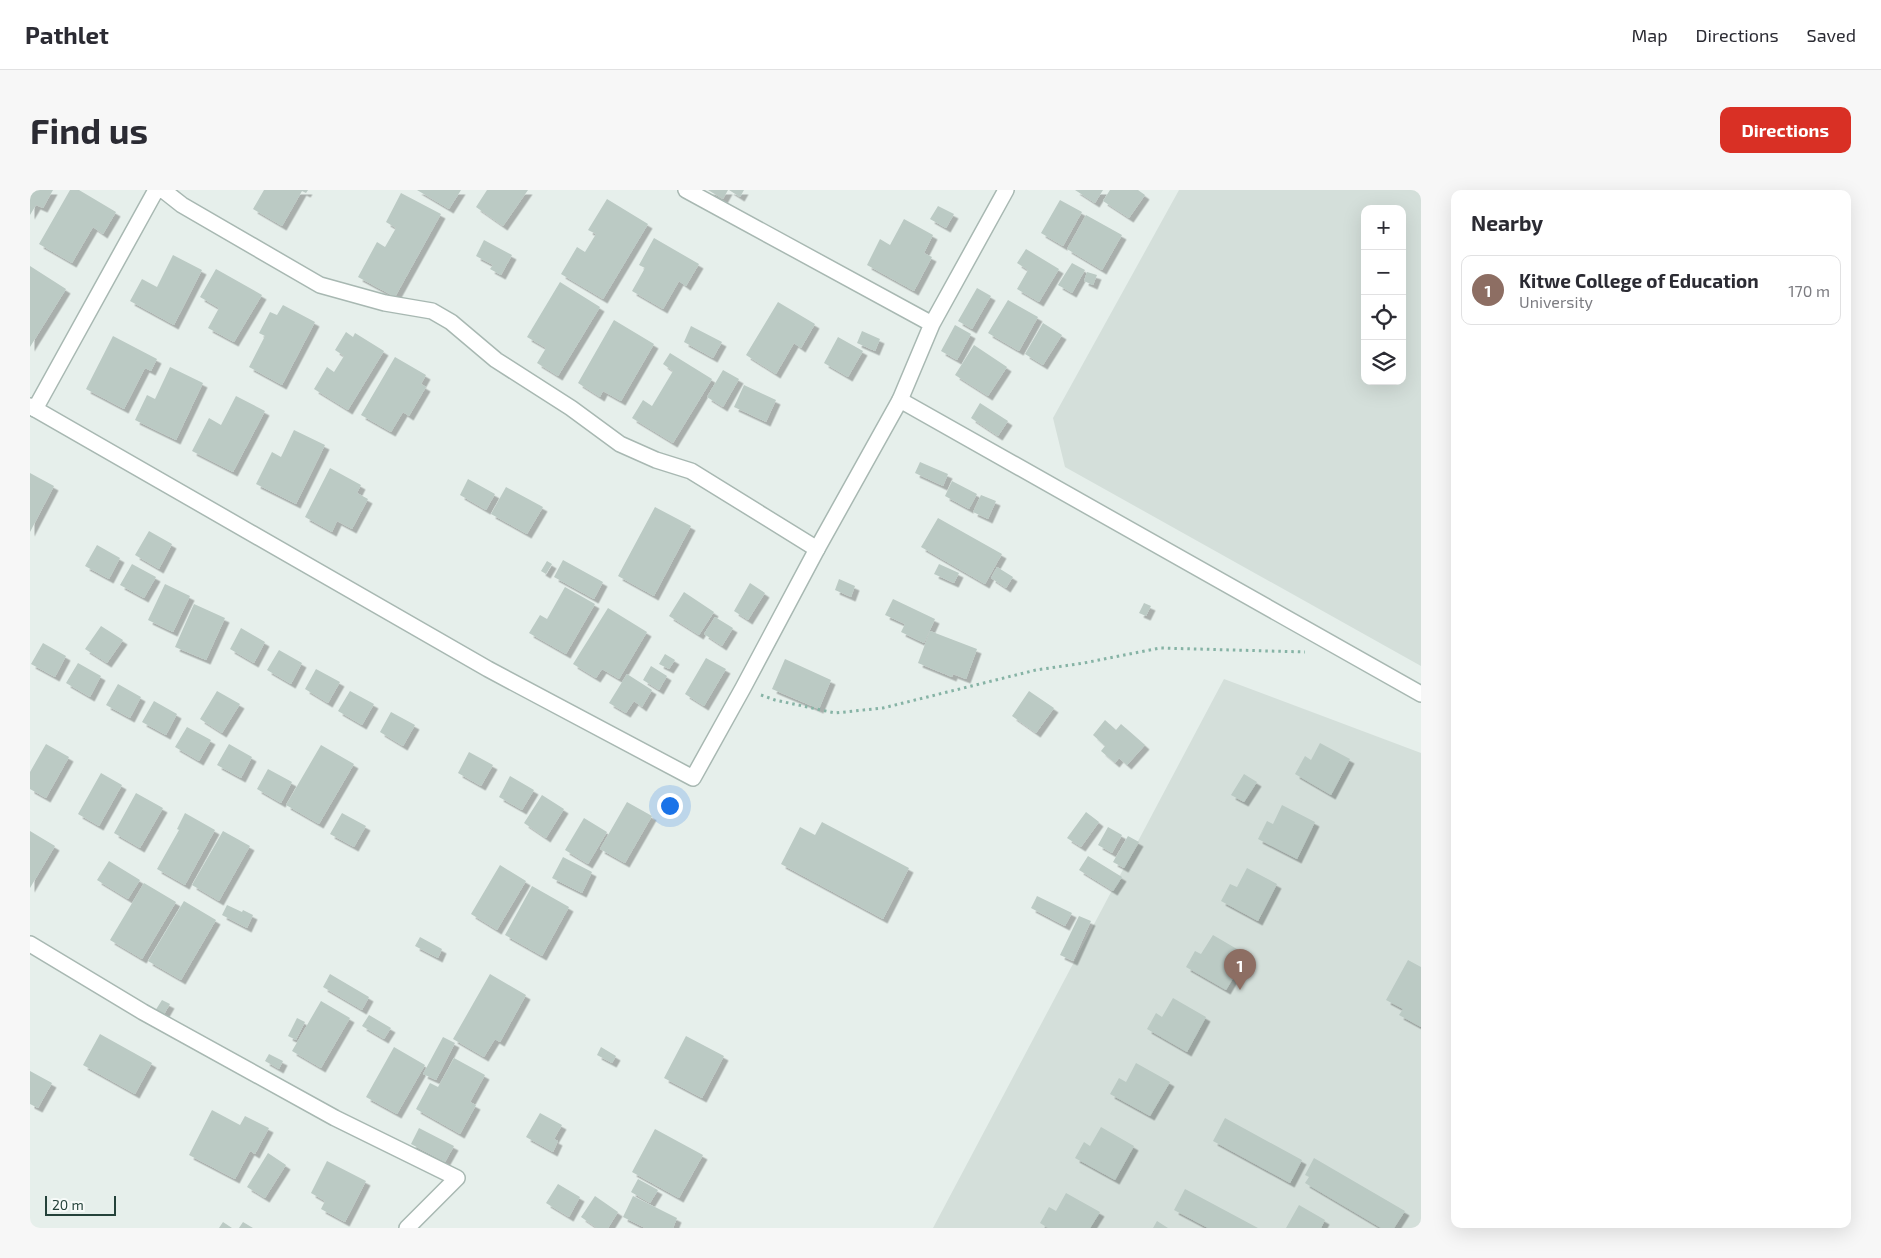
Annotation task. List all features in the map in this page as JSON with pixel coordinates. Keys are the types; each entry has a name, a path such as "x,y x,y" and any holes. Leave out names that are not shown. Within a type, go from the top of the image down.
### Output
{"street":[{"path":"156,190 33,408 488,669 693,778 817,548 900,400 932,324 1006,190"},
{"path":"163,190 182,205 320,285 385,303 432,311 451,322 496,360 571,408 620,444 656,460 691,471 817,548"},
{"path":"686,190 932,324"},
{"path":"900,400 1421,694"},
{"path":"30,944 143,1012 335,1118 457,1178 407,1228"}],"path":[{"path":"743,688 775,700 835,713 883,708 1036,670 1084,664 1160,648 1308,652"}],"shaded area":[{"path":"1179,190 1421,190 1421,666 1065,467 1053,418"},
{"path":"1224,679 1421,753 1421,1228 933,1228"}],"building":[{"path":"30,190 53,190 43,208 36,205 30,215"},
{"path":"70,190 79,190 116,212 103,234 93,227 72,263 39,244"},
{"path":"264,190 308,190 306,193 302,191 282,226 253,209"},
{"path":"417,190 461,190 449,209"},
{"path":"487,190 528,190 503,226 476,207"},
{"path":"708,190 728,190 723,199"},
{"path":"729,190 744,190 740,197"},
{"path":"1075,190 1103,190 1095,203"},
{"path":"1110,190 1138,190 1145,195 1129,218 1103,201"},
{"path":"401,193 441,214 395,297 358,277 377,242 385,247 396,228 386,222"},
{"path":"607,199 648,224 603,299 561,274 577,247 585,252 596,234 588,230"},
{"path":"1060,200 1082,212 1063,246 1041,233"},
{"path":"938,206 954,214 946,228 930,219"},
{"path":"1086,215 1122,235 1102,270 1067,249"},
{"path":"904,219 933,235 924,253 932,257 914,291 867,265 880,239 890,245"},
{"path":"654,238 699,264 686,286 679,281 663,309 632,291 645,268 639,265"},
{"path":"484,240 512,255 501,275 490,269 493,265 476,256"},
{"path":"1026,249 1059,269 1039,302 1017,289 1028,270 1017,263"},
{"path":"173,255 202,270 174,325 130,301 142,279 157,287"},
{"path":"1072,263 1085,270 1072,293 1058,285"},
{"path":"30,266 66,289 30,347"},
{"path":"216,269 262,295 234,342 208,328 219,308 200,297"},
{"path":"1087,272 1097,275 1093,285 1084,281"},
{"path":"560,282 600,307 558,376 537,363 546,348 527,337"},
{"path":"977,288 991,296 972,329 958,321"},
{"path":"1008,300 1038,317 1019,351 988,333"},
{"path":"778,302 815,324 801,348 794,343 776,374 746,355"},
{"path":"283,305 315,322 282,385 249,367 265,336 259,333 270,312 277,315"},
{"path":"614,320 654,344 621,401 603,391 600,397 578,383"},
{"path":"1043,323 1062,335 1043,365 1025,354"},
{"path":"955,325 971,334 957,360 941,351"},
{"path":"691,326 722,342 713,358 684,342"},
{"path":"862,331 880,339 875,351 857,343"},
{"path":"346,332 353,337 355,333 384,351 348,410 314,389 327,367 334,372 344,356 335,350"},
{"path":"113,336 157,359 151,371 145,368 124,409 86,389"},
{"path":"838,337 863,351 848,377 824,363"},
{"path":"974,345 1007,367 988,396 955,375"},
{"path":"670,353 712,379 673,443 632,418 643,400 652,406 673,371 663,364"},
{"path":"395,357 426,375 421,384 426,387 409,416 403,412 391,432 361,415"},
{"path":"170,367 203,383 176,440 135,420 147,395 155,399"},
{"path":"723,370 739,379 723,407 707,397"},
{"path":"744,385 776,400 766,422 734,407"},
{"path":"236,396 265,411 233,472 192,451 209,418 221,425"},
{"path":"980,403 1008,421 998,436 971,418"},
{"path":"294,430 325,445 296,504 256,484 272,452 281,457"},
{"path":"920,462 948,474 943,486 915,473"},
{"path":"330,468 361,485 357,493 368,499 352,529 337,521 332,532 305,517"},
{"path":"30,473 54,486 30,532"},
{"path":"468,479 495,494 486,510 460,495"},
{"path":"952,481 977,494 969,509 945,496"},
{"path":"506,487 543,507 527,534 491,514"},
{"path":"981,495 996,501 988,519 973,512"},
{"path":"655,507 691,526 654,596 618,576"},
{"path":"938,518 1002,554 985,584 921,547"},
{"path":"149,531 172,544 159,569 135,555"},
{"path":"97,545 120,558 109,579 85,566"},
{"path":"563,560 603,582 594,599 554,577"},
{"path":"547,561 552,564 546,574 541,571"},
{"path":"132,564 156,577 144,598 120,585"},
{"path":"939,564 959,573 954,583 934,574"},
{"path":"997,567 1013,577 1006,588 991,578"},
{"path":"839,579 855,586 851,597 835,590"},
{"path":"750,583 765,593 748,620 734,611"},
{"path":"165,584 190,596 173,632 148,620"},
{"path":"565,587 595,604 566,654 529,633 540,615 547,619"},
{"path":"684,592 714,612 699,635 669,616"},
{"path":"893,599 935,619 924,643 901,632 905,624 885,615"},
{"path":"1144,603 1151,606 1146,616 1139,613"},
{"path":"194,604 225,618 206,660 175,647"},
{"path":"608,608 647,632 619,679 602,669 596,678 573,664"},
{"path":"715,617 733,628 722,646 704,634"},
{"path":"101,626 123,640 107,663 85,649"},
{"path":"241,628 265,642 254,663 230,649"},
{"path":"930,631 977,649 966,679 953,674 952,677 918,663"},
{"path":"43,643 66,656 55,677 31,664"},
{"path":"279,650 302,663 291,684 267,670"},
{"path":"665,654 675,660 669,669 659,664"},
{"path":"706,658 726,669 704,706 685,694"},
{"path":"785,659 831,680 819,709 772,689"},
{"path":"78,663 101,676 90,697 66,683"},
{"path":"651,666 667,676 659,690 643,680"},
{"path":"316,669 340,682 328,703 305,689"},
{"path":"627,674 652,690 642,707 634,701 626,713 609,703"},
{"path":"118,684 141,697 130,718 106,705"},
{"path":"217,691 240,704 222,733 200,719"},
{"path":"350,691 374,704 362,725 338,711"},
{"path":"1029,691 1054,708 1036,733 1012,716"},
{"path":"154,701 177,714 166,735 142,722"},
{"path":"391,712 415,725 403,746 380,732"},
{"path":"1105,720 1116,730 1121,724 1145,745 1127,765 1119,758 1115,763 1101,751 1105,746 1093,735"},
{"path":"187,727 211,740 199,761 175,747"},
{"path":"1320,743 1350,759 1331,795 1295,774 1305,756 1311,760"},
{"path":"46,744 69,757 46,798 30,789 30,772"},
{"path":"229,744 252,757 241,778 217,765"},
{"path":"321,745 354,764 319,824 286,805"},
{"path":"469,752 493,765 481,786 458,773"},
{"path":"268,769 292,782 281,803 257,789"},
{"path":"101,773 122,785 99,826 78,814"},
{"path":"1244,774 1257,782 1244,802 1231,795"},
{"path":"510,776 534,790 522,810 499,797"},
{"path":"136,793 163,808 140,848 114,833"},
{"path":"542,795 564,809 546,838 524,823"},
{"path":"627,802 652,816 625,863 600,849"},
{"path":"1282,805 1315,822 1297,859 1258,839 1267,821 1273,824"},
{"path":"1086,812 1099,822 1081,847 1067,838"},
{"path":"185,813 215,830 185,885 157,869 179,830 177,829"},
{"path":"342,813 366,826 354,847 330,834"},
{"path":"584,818 607,832 588,864 565,850"},
{"path":"822,822 909,868 883,919 781,864 800,827 815,835"},
{"path":"1108,827 1122,835 1112,853 1098,845"},
{"path":"30,831 55,846 30,888"},
{"path":"223,831 250,846 219,901 192,885"},
{"path":"1128,836 1139,842 1124,868 1113,862"},
{"path":"1088,856 1122,877 1113,891 1079,870"},
{"path":"563,857 592,872 582,893 552,878"},
{"path":"109,861 140,880 128,899 97,880"},
{"path":"500,865 526,881 497,930 471,914"},
{"path":"1247,868 1277,884 1258,921 1221,901 1230,884 1237,887"},
{"path":"144,883 176,902 142,959 110,940"},
{"path":"532,886 569,907 542,956 505,935"},
{"path":"1037,896 1072,913 1065,926 1031,908"},
{"path":"184,901 216,920 181,980 148,961"},
{"path":"227,905 253,915 247,928 222,915"},
{"path":"1079,916 1091,921 1073,961 1060,955"},
{"path":"1213,935 1242,952 1235,966 1239,968 1226,990 1186,967 1195,951 1201,954"},
{"path":"420,937 442,949 438,958 415,946"},
{"path":"1408,960 1421,967 1421,1027 1399,1015 1403,1009 1386,1000"},
{"path":"330,974 369,997 362,1010 323,987"},
{"path":"490,974 526,995 500,1042 495,1039 484,1057 453,1039"},
{"path":"1173,998 1206,1017 1187,1052 1147,1029 1156,1013 1162,1017"},
{"path":"162,1000 170,1004 163,1016 155,1011"},
{"path":"321,1001 350,1018 321,1068 292,1051"},
{"path":"369,1015 391,1028 384,1039 362,1026"},
{"path":"297,1018 305,1022 296,1040 288,1036"},
{"path":"100,1034 152,1063 135,1094 83,1065"},
{"path":"686,1036 724,1056 702,1098 664,1078"},
{"path":"443,1037 455,1043 436,1080 423,1074"},
{"path":"394,1047 425,1065 397,1114 366,1097"},
{"path":"601,1047 616,1056 612,1063 597,1055"},
{"path":"269,1054 283,1061 279,1069 265,1061"},
{"path":"454,1058 485,1075 470,1102 476,1105 460,1134 416,1109 430,1083 438,1087"},
{"path":"1136,1063 1170,1082 1150,1116 1110,1094 1119,1078 1126,1082"},
{"path":"30,1071 52,1083 38,1108 30,1104"},
{"path":"212,1110 240,1125 245,1116 269,1128 255,1154 250,1151 235,1179 189,1155"},
{"path":"540,1113 562,1125 554,1139 558,1141 553,1152 526,1137"},
{"path":"1225,1118 1302,1160 1290,1183 1213,1141"},
{"path":"1101,1127 1134,1146 1115,1180 1075,1158 1084,1142 1090,1146"},
{"path":"419,1128 454,1146 445,1162 411,1144"},
{"path":"655,1129 703,1155 679,1198 632,1172"},
{"path":"268,1153 286,1165 265,1198 247,1187"},
{"path":"1314,1158 1405,1211 1394,1228 1381,1228 1305,1183 1309,1177 1305,1175"},
{"path":"327,1161 366,1181 345,1222 321,1209 325,1201 311,1193"},
{"path":"638,1179 658,1190 650,1203 631,1192"},
{"path":"558,1184 580,1197 569,1217 546,1203"},
{"path":"1185,1189 1258,1228 1208,1228 1174,1210"},
{"path":"1066,1193 1100,1212 1090,1228 1048,1228 1040,1223 1049,1207 1056,1211"},
{"path":"595,1196 618,1212 608,1228 597,1228 581,1217"},
{"path":"633,1196 677,1218 673,1228 645,1228 623,1217"},
{"path":"1299,1205 1325,1220 1321,1228 1286,1228"},
{"path":"1157,1221 1168,1228 1153,1228"},
{"path":"223,1222 232,1228 219,1228"},
{"path":"243,1222 253,1228 239,1228"}],"place":[{"name":"Kitwe College of Education","path":"1240,990"}]}
